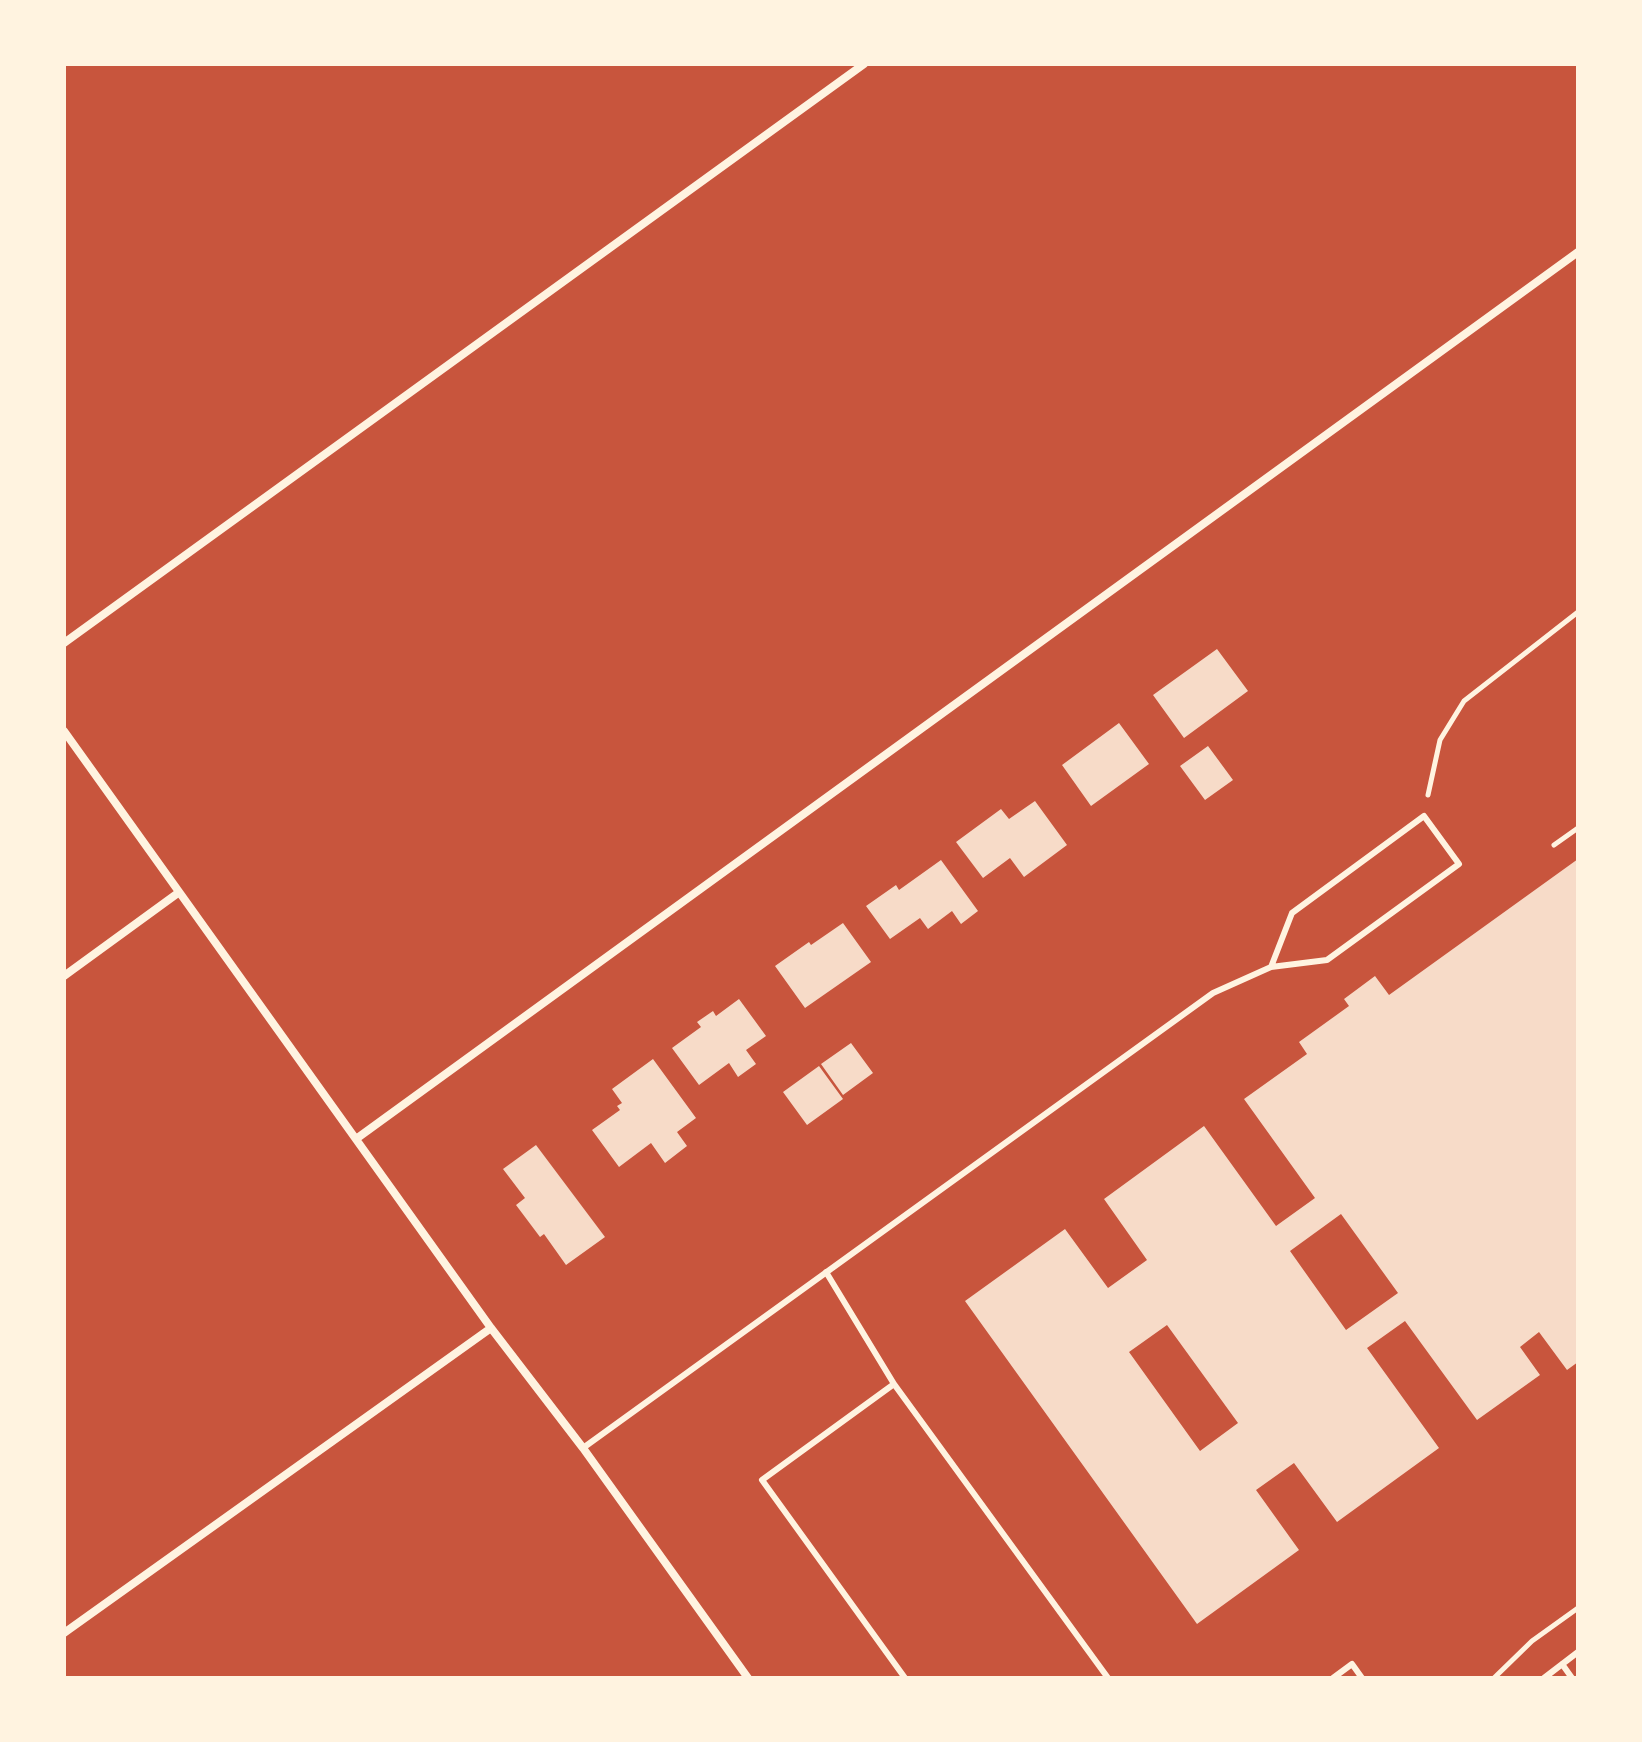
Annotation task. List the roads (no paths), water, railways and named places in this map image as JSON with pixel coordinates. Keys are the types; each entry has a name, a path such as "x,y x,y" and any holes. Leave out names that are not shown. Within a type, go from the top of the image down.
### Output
{"street":[{"path":"64,643 864,64"},
{"path":"356,1139 1578,252"},
{"path":"64,731 491,1328 583,1448 748,1678"},
{"path":"64,976 178,893"},
{"path":"64,1633 491,1328"}],"lane":[{"path":"583,1448 1213,993 1271,967 1327,960 1459,864 1424,816 1292,913 1271,967"},
{"path":"826,1272 894,1384 1108,1678"},
{"path":"894,1384 762,1480 905,1678"},
{"path":"1544,1678 1578,1652"},
{"path":"1333,1678 1352,1664 1362,1678"},
{"path":"1562,1664 1572,1678"}]}
